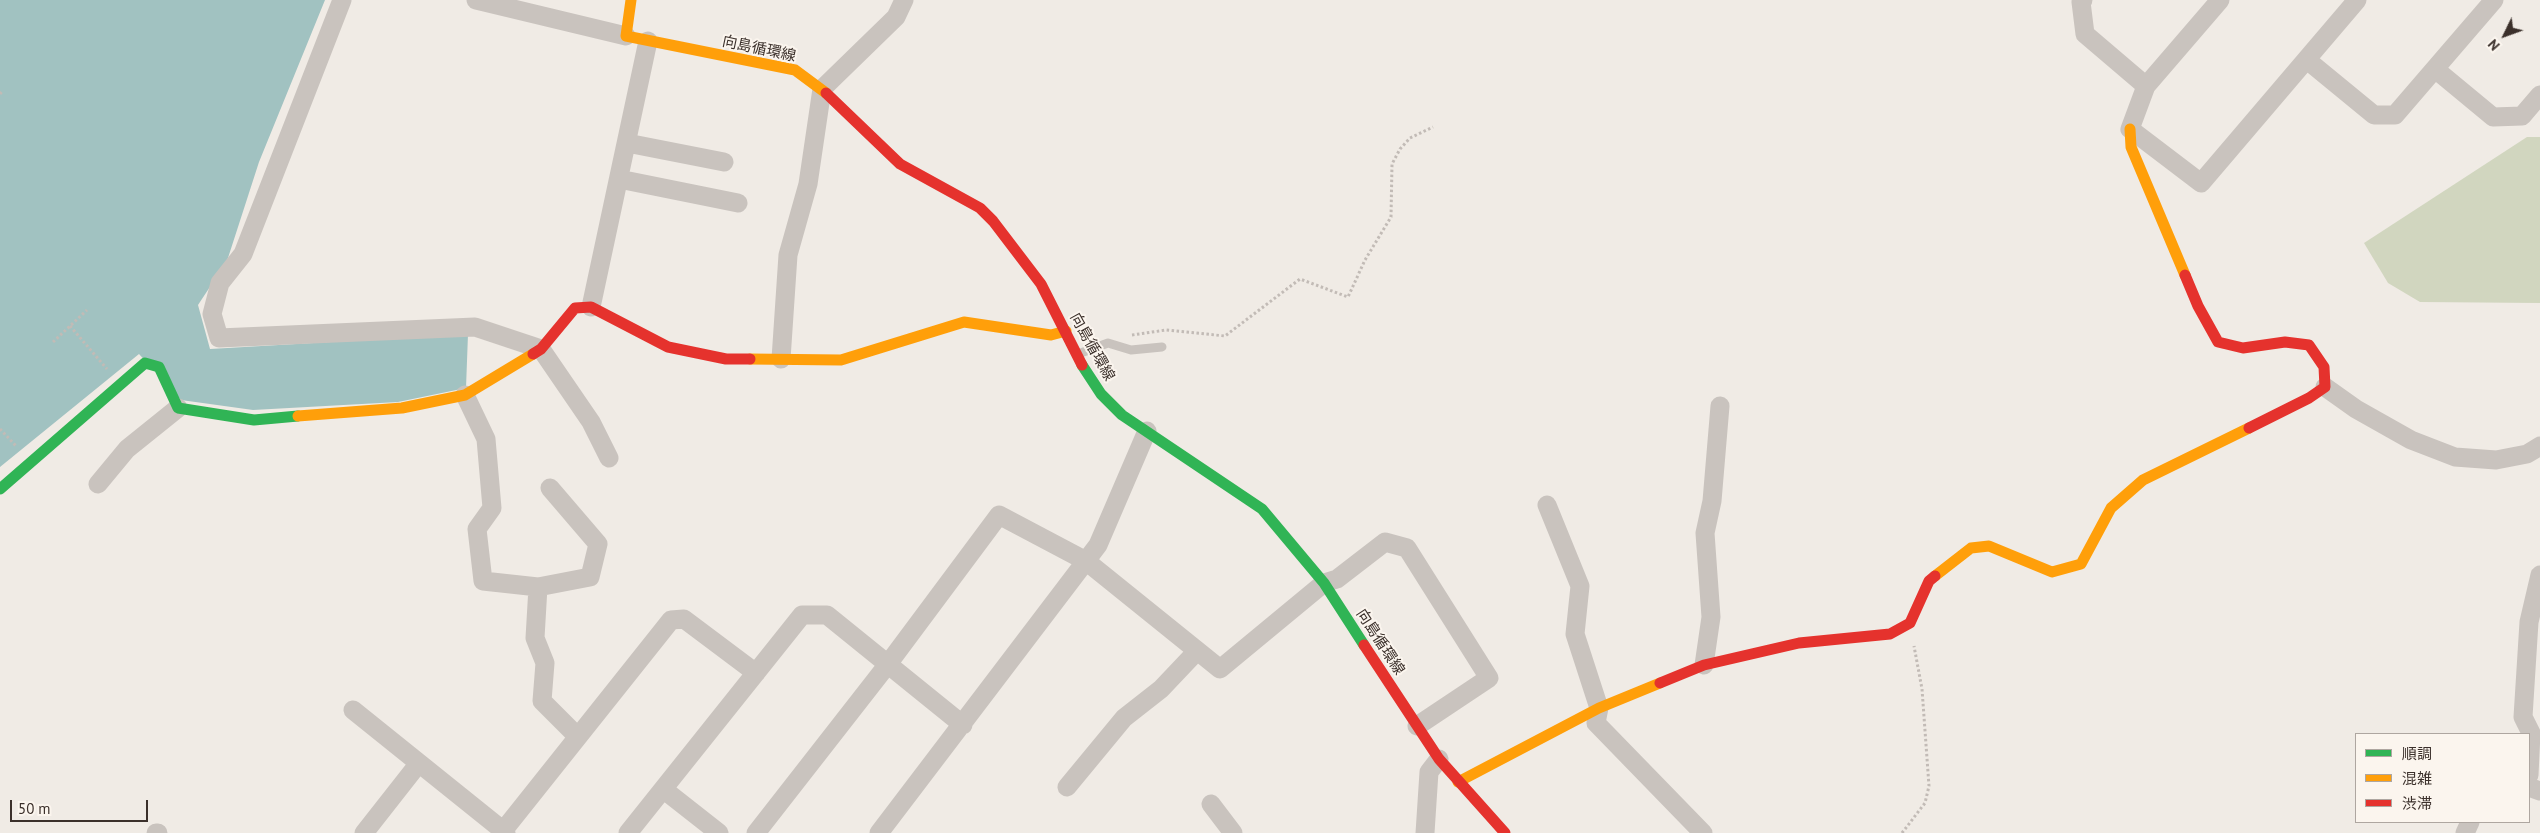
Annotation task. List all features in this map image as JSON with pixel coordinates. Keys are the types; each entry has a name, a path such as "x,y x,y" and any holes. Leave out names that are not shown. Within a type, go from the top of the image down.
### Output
{"street":[{"path":"342,0 243,254 220,283 212,314 219,338 475,327 540,349 591,422 608,458"},
{"path":"476,0 542,8 626,36 631,0"},
{"path":"781,360 788,256 808,184 822,89 896,17 904,0"},
{"path":"2220,0 2146,86 2130,129 2131,147 2198,306 2218,342 2243,348 2285,342 2309,345 2324,367 2325,387"},
{"path":"2130,129 2201,183 2357,0"},
{"path":"2306,60 2374,115 2395,115 2494,0"},
{"path":"2081,1 2085,34 2146,86"},
{"name":"向島循環線","path":"626,36 795,70 822,89 900,164 980,208 993,221 1041,284 1066,331 1076,355 1101,394 1122,415 1262,509 1324,583 1439,759 1505,833"},
{"path":"591,307 648,41"},
{"path":"2435,69 2493,117 2522,116 2540,95"},
{"path":"627,143 724,162"},
{"path":"618,179 738,202"},
{"path":"98,484 127,449 178,408 254,420 402,408 465,395 540,349 575,308 591,307 668,347 726,359 842,360 964,322 1051,335 1066,331"},
{"path":"0,489 145,363 159,367 178,408"},
{"path":"2325,387 2356,409 2411,440 2455,457 2496,460 2539,450"},
{"path":"1458,782 1598,708 1704,665 1799,642 1890,634 1910,623 1929,581 1970,548 1989,546 2052,572 2081,564 2112,508 2143,480 2309,398 2325,387"},
{"path":"465,395 486,439 492,508 477,529 482,581 538,587 590,577 598,544 550,488"},
{"path":"1704,665 1711,617 1706,533 1712,502 1720,406"},
{"path":"879,833 1098,545 1147,431"},
{"path":"1547,505 1580,586 1575,634 1598,708 1596,723 1703,833"},
{"path":"756,833 888,664 999,515 1086,561 1220,669 1324,583 1336,579 1385,542 1407,548 1489,678 1417,726"},
{"path":"2530,770 2535,748 2531,733 2523,717 2529,622 2540,575"},
{"path":"538,587 535,638 545,663 542,701 578,737"},
{"path":"628,833 802,616 827,615 963,725"},
{"path":"353,710 505,832 671,620 684,619 756,673"},
{"path":"1067,787 1124,718 1161,689 1197,651"},
{"path":"1425,833 1429,772 1439,759"},
{"path":"364,833 418,763"},
{"path":"663,789 719,833"},
{"path":"1211,804 1233,833"}],"lane":[{"path":"1076,355 1108,343 1132,350 1162,347"}],"path":[{"path":"0,94 4,90"},
{"path":"1127,335 1166,330 1225,336 1300,279 1348,297 1364,260 1390,217 1392,164 1400,149 1410,138 1433,127"},
{"path":"52,342 87,310"},
{"path":"70,326 120,384"},
{"path":"1902,833 1925,804 1929,786 1922,689 1910,623"}],"green space":[{"path":"2527,137 2540,137 2540,303 2420,302 2388,283 2364,243"}],"water":[{"path":"0,0 325,0 259,162 227,261 198,305 210,349 468,334 466,388 398,402 253,410 181,400 139,354 0,467"}],"traffic: fast":[{"path":"0,489 145,363 159,367 178,408 254,420 298,416"},
{"path":"1082,365 1101,394 1122,415 1262,509 1324,583 1364,645"}],"traffic: slow":[{"path":"631,0 626,36 795,70 826,93"},
{"path":"2130,129 2131,147 2185,275"},
{"path":"750,359 841,360 964,322 1051,335 1066,331"},
{"path":"298,416 402,408 465,395 533,354"},
{"path":"1935,576 1971,548 1989,546 2052,572 2081,564 2111,508 2143,480 2249,428"},
{"path":"1458,782 1599,708 1660,683"}],"traffic: jam":[{"path":"826,93 900,164 980,208 993,221 1041,284 1082,365"},
{"path":"2185,275 2198,306 2218,342 2243,348 2285,342 2309,345 2324,367 2325,387 2309,398 2249,428"},
{"path":"533,354 541,349 575,308 591,307 668,347 726,359 750,359"},
{"path":"1660,683 1704,665 1799,643 1890,634 1910,623 1929,581 1935,576"},
{"path":"1364,645 1439,759 1505,833"}]}
